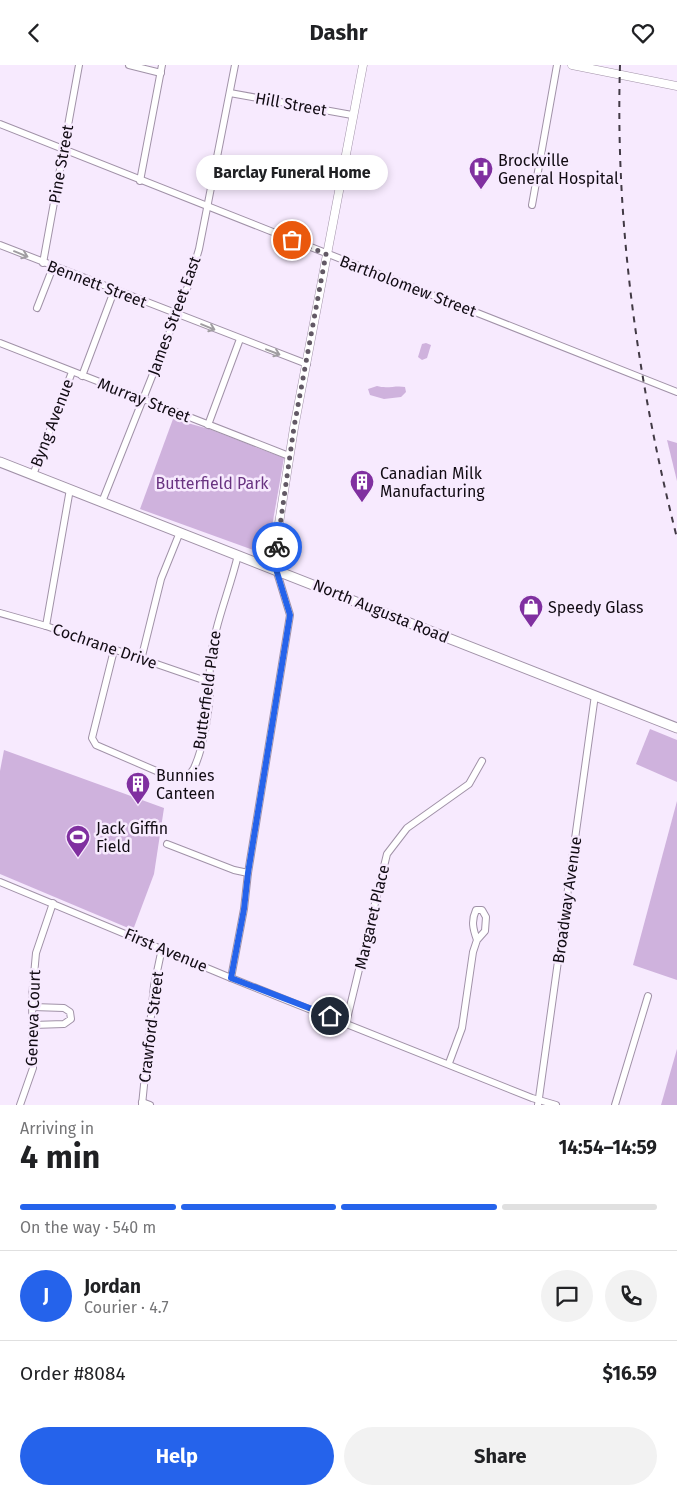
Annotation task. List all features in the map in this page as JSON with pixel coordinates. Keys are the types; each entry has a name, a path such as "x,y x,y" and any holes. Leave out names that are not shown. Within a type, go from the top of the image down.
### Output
{"main road":[{"name":"North Augusta Road","path":"0,462 276,569 677,729"}],"street":[{"name":"Pine Street","path":"43,263 79,65"},
{"path":"129,65 161,73"},
{"path":"140,181 162,65"},
{"name":"James Street East","path":"102,502 177,314 199,249 235,65"},
{"path":"231,978 244,909 248,873 290,615 276,569 277,537 289,456 352,115 363,65"},
{"path":"532,205 557,65"},
{"path":"572,65 677,86"},
{"name":"Hill Street","path":"230,93 352,115"},
{"name":"Bartholomew Street","path":"0,124 64,151 207,205 326,254 677,392"},
{"name":"Bennett Street","path":"0,245 52,267 307,364"},
{"path":"37,308 52,267"},
{"name":"Byng Avenue","path":"82,376 114,291"},
{"path":"208,425 240,339"},
{"name":"Murray Street","path":"0,343 289,456"},
{"name":"Byng Avenue","path":"32,475 72,371"},
{"path":"46,626 70,489"},
{"path":"141,660 161,579 180,532"},
{"name":"Butterfield Place","path":"114,650 92,737 96,745 168,776 178,779 187,776 194,769 201,743 210,691 209,682 218,618 238,555"},
{"name":"Cochrane Drive","path":"0,613 46,626 209,682"},
{"name":"Broadway Avenue","path":"539,1102 595,695"},
{"name":"Margaret Place","path":"346,1023 387,854 407,828 469,784 482,761"},
{"path":"167,844 234,870 248,873"},
{"name":"First Avenue","path":"0,882 231,978 448,1063 539,1102 556,1105"},
{"name":"Geneva Court","path":"20,1105 33,1068 33,1007 36,953 53,903"},
{"path":"448,1063 462,1028 473,952 477,940"},
{"name":"Crawford Street","path":"142,1103 154,986 162,949"},
{"path":"615,1105 648,996"},
{"path":"33,1007 64,1007 70,1012 71,1019 64,1024 33,1025"},
{"path":"142,1103 150,1105"}],"green space":[{"path":"422,344 431,345 427,358 422,360 418,357"},
{"path":"377,386 405,387 406,392 401,397 384,399 370,395 368,389"},
{"name":"Butterfield Park","path":"173,419 209,429 284,458 267,555 140,509"},
{"path":"667,440 677,443 677,481"},
{"path":"650,729 677,740 677,782 636,764"},
{"path":"4,750 164,808 154,874 133,930 0,874 0,771"},
{"path":"677,801 677,980 633,965"},
{"path":"677,1049 677,1105 661,1105"}],"railway":[{"path":"620,65 619,125 621,184 632,304 651,422 677,538"}],"way so far":[{"path":"277,547 294,427 304,383 326,254 292,240"}],"place":[{"name":"Brockville General Hospital","path":"481,190"},
{"name":"Barclay Funeral Home","path":"292,240"},
{"name":"Canadian Milk Manufacturing","path":"362,503"},
{"name":"Speedy Glass","path":"531,628"},
{"name":"Bunnies Canteen","path":"138,805"},
{"name":"Jack Giffin Field","path":"78,858"}],"route":[{"path":"277,547 276,569 290,615 248,873 244,909 231,978 330,1016"}]}
